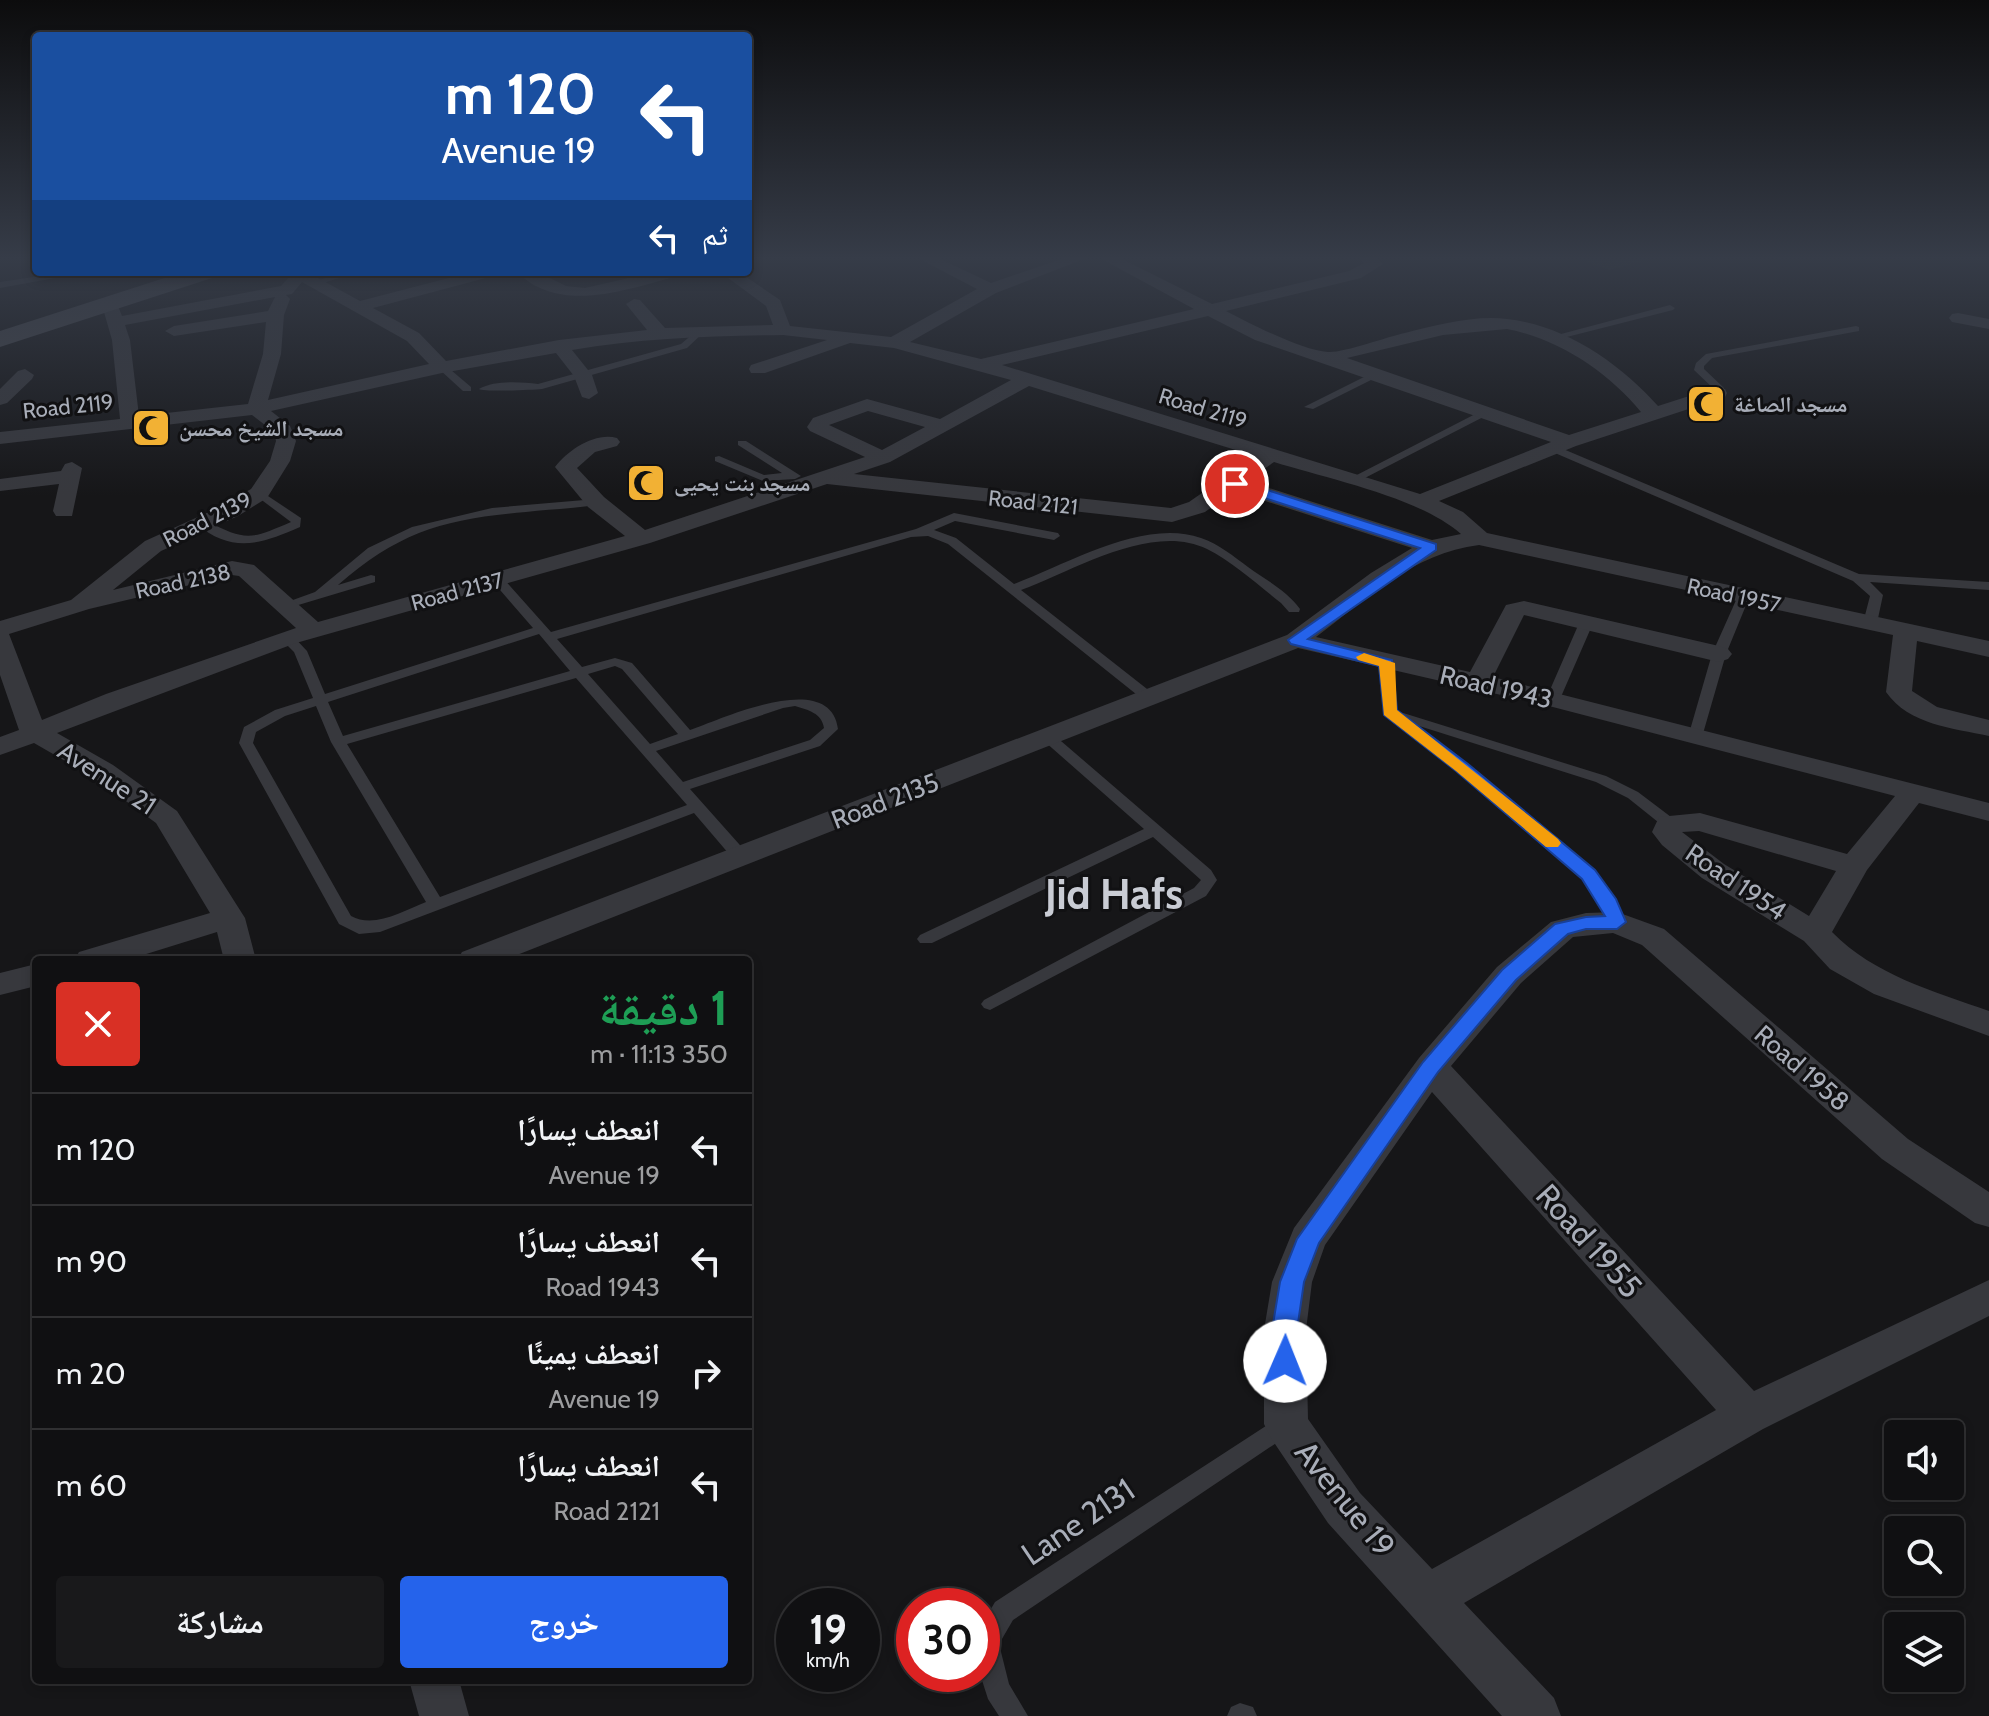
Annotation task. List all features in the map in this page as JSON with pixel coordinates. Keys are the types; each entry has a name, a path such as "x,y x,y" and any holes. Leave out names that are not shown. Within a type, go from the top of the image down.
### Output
{"street":[{"path":"0,339 34,336"},
{"path":"127,336 130,423"},
{"path":"256,409 272,354 273,336"},
{"path":"411,336 442,367"},
{"name":"Road 2119","path":"0,438 256,409 442,367 559,345 634,336"},
{"name":"Road 2119","path":"846,336 894,343 981,365 1355,479 1421,501 1455,517 1479,538"},
{"path":"894,343 906,336"},
{"path":"981,365 1099,336"},
{"path":"1261,336 1487,411 1560,445"},
{"path":"1331,357 1422,336"},
{"path":"1546,336 1600,365 1641,397 1652,412"},
{"path":"758,369 856,337"},
{"path":"559,345 586,384"},
{"path":"0,399 25,375"},
{"name":"Road 2137","path":"0,747 33,731 287,638 642,538 808,478 883,458 1026,380"},
{"path":"1421,501 1560,445 1652,412 1718,393"},
{"path":"883,458 817,427 820,422 867,405 942,426"},
{"name":"Road 2139","path":"1,639 79,605 153,546 259,493 280,461 286,441 283,430 256,409"},
{"path":"610,442 588,448 565,467 596,502 642,538"},
{"name":"Road 2121","path":"808,478 1158,516 1185,513 1235,484 1272,454"},
{"path":"0,485 71,473 64,511"},
{"path":"1235,484 1431,547"},
{"path":"1308,632 1431,547 1479,538"},
{"name":"Road 1957","path":"1479,538 1743,598 1989,649"},
{"name":"Road 2138","path":"79,605 232,568 246,570 313,630"},
{"path":"1478,682 1515,610 1524,608 1719,654"},
{"path":"1906,631 1899,692 1907,703 1926,713 1989,728"},
{"name":"Road 1943","path":"1308,632 1387,663 1553,699 1989,812"},
{"name":"Road 2135","path":"483,956 1151,699 1308,632"},
{"name":"Avenue 21","path":"1,639 33,731 103,771 167,817 229,918 239,956"},
{"name":"Road 1954","path":"1815,934 1854,866 1913,792"},
{"name":"Road 1954","path":"1854,866 1700,822 1669,823 1667,832 1713,871 1815,934 1841,961 1886,986 1989,1024"},
{"path":"103,956 229,918"},
{"name":"Avenue 19","path":"1536,1716 1344,1508 1286,1424 1285,1330 1292,1282 1308,1239 1431,1067 1509,975 1562,929 1586,923 1617,922"},
{"name":"Road 1958","path":"1617,922 1653,937 1895,1149 1989,1212"},
{"path":"0,984 32,976"},
{"name":"Road 1955","path":"1431,1067 1748,1415"},
{"path":"1429,1597 1748,1415 1989,1297"},
{"path":"435,1684 444,1716"}],"lane":[{"path":"484,389 586,384 684,346 695,336"},
{"path":"1551,338 1559,336"},
{"path":"1718,393 1719,388 1699,370 1699,365 1709,356 1817,336"},
{"path":"442,367 467,389"},
{"path":"1309,407 1378,373"},
{"path":"1355,479 1487,411"},
{"path":"742,443 808,478"},
{"path":"1560,445 1857,578 1877,595 1870,623"},
{"path":"719,459 763,478 808,478"},
{"name":"Road 2138","path":"202,524 250,544 296,524 297,520 259,493"},
{"path":"319,595 377,548 433,524 457,517 596,502"},
{"path":"699,806 435,903 391,923 370,928 350,925 245,737 257,723 319,700 545,633 919,532 954,517 1054,536"},
{"path":"919,532 946,537 1151,699"},
{"path":"1012,589 1090,559 1154,543 1182,543 1204,552 1268,600 1294,609 1308,632"},
{"path":"1857,578 1989,586"},
{"path":"285,605 371,579"},
{"path":"498,580 741,857"},
{"path":"1695,737 1719,654 1743,598"},
{"path":"1553,699 1587,621"},
{"path":"287,638 300,651 338,742 435,903"},
{"path":"338,742 577,671 623,662 687,735"},
{"path":"1387,663 1389,711 1588,874 1606,899 1617,922"},
{"path":"649,749 781,704 796,702 819,709 830,721 831,729 815,743 682,787"},
{"path":"1389,711 1601,779 1633,795 1669,823"},
{"path":"990,1004 1207,887 1209,880 1049,738"},
{"path":"926,939 1156,830"},
{"name":"Lane 2131","path":"1015,1716 997,1690 986,1642 1004,1611 1286,1424"}],"slow traffic":[{"path":"1364,657 1387,663 1389,711 1552,843"}],"place":[{"name":"مسجد الصاغة","path":"1706,404"},
{"name":"مسجد الشيخ محسن","path":"151,428"},
{"name":"مسجد بنت يحيى","path":"646,483"}],"district":[{"name":"Jid Hafs","path":"1114,894"}],"route":[{"path":"1235,484 1431,547 1296,640 1387,663 1389,711 1588,874 1606,899 1617,922 1586,923 1562,929 1509,975 1431,1067 1308,1239 1292,1282 1285,1330 1285,1361"}]}
